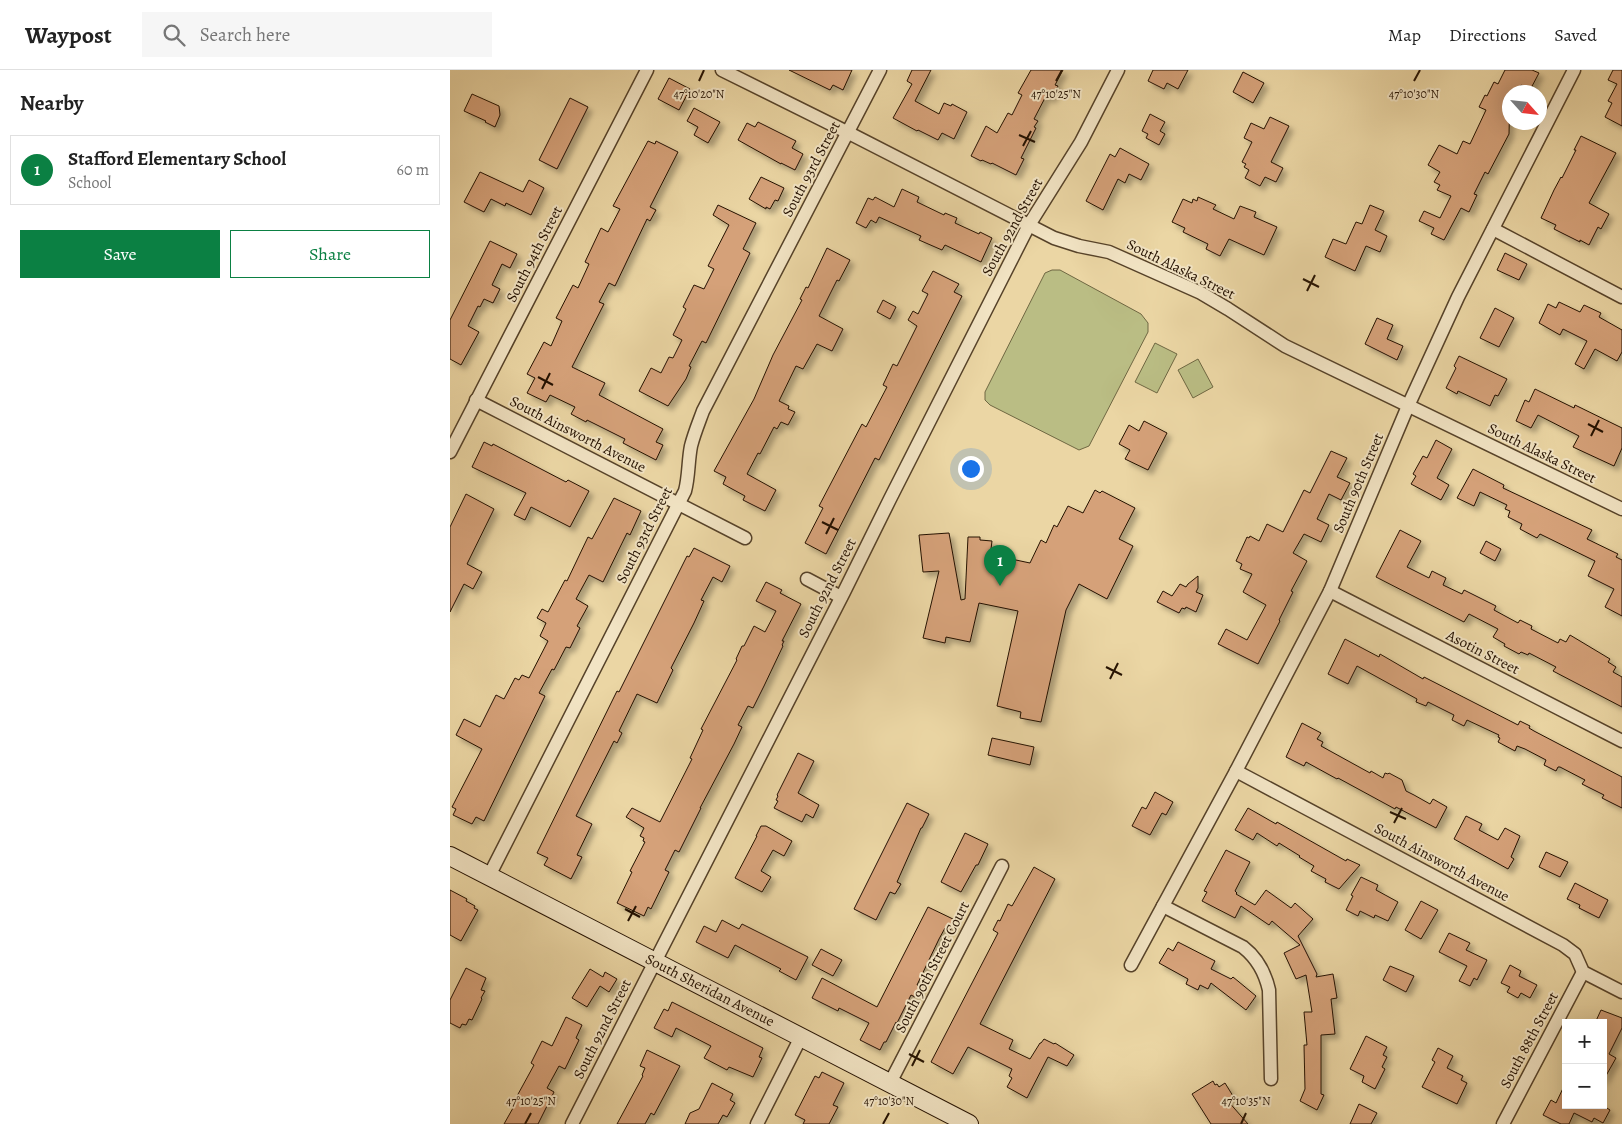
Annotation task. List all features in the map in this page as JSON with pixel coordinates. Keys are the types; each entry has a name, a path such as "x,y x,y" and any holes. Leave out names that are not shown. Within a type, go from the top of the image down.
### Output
{"street":[{"name":"South 94th Street","path":"450,452 646,70"},
{"name":"South Alaska Street","path":"722,70 1054,238 1109,252 1200,293 1285,346 1622,509"},
{"name":"South 93rd Street","path":"489,876 685,491 689,476 691,447 703,411 849,133 880,70"},
{"name":"South 92nd Street","path":"572,1124 1029,225 1082,142 1118,70"},
{"name":"South 90th Street","path":"1131,965 1236,771 1330,591 1408,406 1458,297 1574,70"},
{"path":"1493,229 1622,297"},
{"name":"South Ainsworth Avenue","path":"476,400 745,538"},
{"path":"807,579 841,597"},
{"name":"Asotin Street","path":"1330,591 1622,741"},
{"name":"South Ainsworth Avenue","path":"1236,771 1563,945 1575,954 1583,972"},
{"name":"South Sheridan Avenue","path":"450,856 969,1124"},
{"name":"South 90th Street Court","path":"890,1083 1002,866"},
{"path":"1163,906 1242,946 1254,955 1261,966 1269,990 1271,1079"},
{"path":"1583,972 1622,992"},
{"name":"South 88th Street","path":"1503,1124 1583,972"},
{"path":"757,1124 800,1037"}],"green space":[{"path":"1052,270 1060,270 1141,314 1148,323 1148,332 1089,446 1079,450 990,405 985,400 985,392 1045,273"},
{"path":"1155,343 1177,354 1157,393 1135,382"},
{"path":"1198,359 1213,387 1193,398 1178,370"}],"building":[{"path":"789,70 852,70 843,90 833,85 830,90"},
{"path":"912,70 931,70 915,101 939,114 944,103 951,106 952,104 967,112 954,139 942,133 938,140 893,118 912,84 907,81"},
{"path":"1031,70 1063,70 1055,85 1058,86 1051,99 1046,96 1034,119 1038,121 1034,127 1036,128 1021,158 1024,159 1016,175 992,163 981,161 971,156 986,126 997,133 1008,113 1012,115 1022,95 1018,93"},
{"path":"1153,70 1188,70 1178,89 1167,83 1164,89 1148,81"},
{"path":"1505,70 1532,70 1539,73 1533,85 1502,85 1502,130 1509,130 1509,134 1488,174 1485,172 1474,194 1477,195 1469,212 1461,208 1444,240 1431,234 1434,228 1419,221 1424,211 1440,218 1451,196 1437,190 1440,185 1434,182 1440,172 1428,165 1439,145 1457,154 1463,141 1470,144 1486,110 1479,107 1494,82 1498,84"},
{"path":"1613,70 1622,70 1622,126 1605,117 1612,103 1608,101 1617,84 1608,80"},
{"path":"1243,72 1264,83 1253,103 1233,92"},
{"path":"669,78 690,89 679,110 658,99"},
{"path":"472,94 499,106 500,115 495,127 464,111"},
{"path":"570,98 588,107 557,169 539,160"},
{"path":"694,108 720,122 708,143 694,135 698,127 687,121"},
{"path":"1150,114 1165,122 1160,131 1165,134 1159,145 1146,138 1148,134 1142,131"},
{"path":"1270,117 1289,126 1271,162 1283,168 1276,182 1265,177 1260,186 1245,178 1249,170 1244,167 1246,164 1242,162 1252,142 1244,138 1251,123 1264,129"},
{"path":"758,122 796,141 792,148 803,154 795,170 738,140 747,123 755,127"},
{"path":"1581,136 1616,153 1589,203 1609,214 1601,229 1598,227 1589,245 1554,229 1556,225 1541,218 1576,150 1574,150"},
{"path":"648,141 655,144 656,141 678,152 650,207 656,210 650,221 647,219 615,286 609,283 599,302 604,304 572,367 605,383 599,395 663,429 656,442 663,445 656,460 623,443 625,439 571,414 575,407 550,395 546,402 527,393 535,378 527,374 544,342 551,346 562,321 556,318 573,285 578,288 589,264 585,262 601,228 608,232 620,209 613,206"},
{"path":"1120,148 1149,164 1141,180 1129,174 1125,183 1118,179 1103,210 1086,201 1110,154 1115,157"},
{"path":"480,172 523,192 529,180 544,188 531,215 506,203 505,206 491,199 484,212 464,202"},
{"path":"761,177 784,188 778,201 775,200 770,209 766,207 766,209 749,199"},
{"path":"902,189 919,197 917,202 944,215 945,213 957,218 955,223 992,238 981,262 945,245 942,250 919,240 921,236 879,217 876,223 871,220 866,228 856,223 868,198 873,200 875,197 894,207"},
{"path":"1198,197 1216,205 1213,209 1234,219 1240,206 1256,212 1254,217 1277,227 1264,255 1229,239 1220,256 1206,249 1208,244 1183,232 1185,228 1172,222 1183,199 1192,203 1193,199 1197,201"},
{"path":"718,205 756,223 743,249 750,253 706,343 702,341 689,366 691,367 686,379 668,406 639,391 651,368 661,373 669,357 673,358 682,340 673,335 686,309 683,307 694,285 704,289 714,269 708,266 729,225 713,215"},
{"path":"1370,205 1384,211 1375,230 1387,236 1380,252 1366,246 1355,271 1325,257 1333,239 1346,244 1356,222 1362,224"},
{"path":"490,241 517,254 510,268 502,264 492,285 500,289 493,303 484,299 480,307 478,306 468,326 479,332 461,365 450,359 450,320"},
{"path":"827,248 850,260 839,281 837,280 819,316 843,329 832,351 817,344 803,369 796,366 779,401 789,406 788,409 795,412 788,425 781,422 777,429 774,427 747,474 776,490 765,511 743,500 745,496 723,484 726,477 714,471 754,399 773,355 802,300 800,299 806,287 808,288"},
{"path":"1505,253 1527,264 1519,280 1497,270"},
{"path":"933,271 959,284 954,292 962,296 879,460 875,458 826,554 805,543 823,508 819,506 862,424 866,427 887,387 883,385 893,364 897,366 917,326 908,320 913,311 918,314 928,294 922,291"},
{"path":"883,300 896,307 890,319 877,312"},
{"path":"1559,302 1580,312 1584,305 1601,313 1599,317 1622,330 1622,352 1617,361 1595,349 1584,369 1575,364 1587,341 1563,329 1560,335 1539,323 1548,304 1556,308"},
{"path":"1495,308 1514,318 1499,347 1480,338"},
{"path":"1377,318 1393,325 1387,339 1403,346 1397,360 1365,344"},
{"path":"1459,356 1507,379 1498,396 1495,395 1490,406 1458,391 1457,394 1446,388 1456,368 1454,366"},
{"path":"1535,389 1574,408 1575,405 1622,428 1622,448 1614,466 1573,447 1579,436 1538,415 1531,428 1516,421 1525,400 1529,402"},
{"path":"1144,421 1167,433 1148,470 1125,459 1130,450 1119,444 1129,425 1139,431"},
{"path":"1436,440 1452,449 1437,478 1449,485 1441,500 1411,484 1416,476 1413,474 1423,456 1427,458"},
{"path":"484,442 492,446 493,444 566,482 568,480 589,491 570,527 531,507 525,520 514,515 526,493 472,467"},
{"path":"1331,451 1347,458 1337,477 1350,483 1341,500 1329,494 1317,519 1329,525 1321,542 1304,534 1293,553 1307,561 1291,591 1293,592 1280,621 1258,664 1218,644 1226,629 1247,640 1266,605 1243,592 1252,574 1240,569 1242,564 1236,561 1247,537 1249,538 1250,536 1259,541 1267,524 1283,532 1304,490 1310,493"},
{"path":"1473,469 1504,485 1503,488 1592,530 1587,539 1618,554 1616,557 1622,560 1622,616 1605,607 1614,589 1588,576 1595,561 1540,534 1537,538 1520,529 1522,524 1508,517 1510,511 1505,509 1507,505 1480,492 1474,506 1457,498"},
{"path":"1095,490 1100,493 1102,491 1135,508 1119,539 1133,546 1107,599 1079,584 1066,610 1041,722 1020,718 1021,712 997,706 1018,611 979,603 970,642 946,637 945,643 923,638 939,571 923,572 919,535 949,533 961,600 965,599 968,537 980,537 980,540 992,541 991,549 998,550 997,556 1030,563 1041,540 1046,543 1054,525 1057,527 1068,506 1083,513"},
{"path":"466,494 494,509 467,564 482,572 473,589 464,584 450,612 450,527"},
{"path":"614,498 641,511 630,535 627,533 603,582 589,575 576,599 588,606 577,626 580,628 570,648 566,647 539,693 545,696 484,821 476,817 472,824 453,815 456,809 452,807 482,749 456,735 464,719 480,727 496,695 504,699 515,678 519,680 522,675 529,678 548,641 540,636 546,623 537,618 542,609 548,612 565,580 567,581 588,537 592,539"},
{"path":"1400,530 1421,541 1407,567 1429,578 1432,571 1446,578 1443,585 1462,594 1464,590 1496,606 1494,610 1518,623 1520,620 1532,626 1531,629 1558,643 1560,639 1566,642 1570,635 1610,659 1608,662 1616,667 1613,672 1622,677 1622,707 1553,671 1556,667 1529,653 1528,655 1521,652 1519,654 1504,646 1505,644 1493,637 1498,629 1469,614 1464,622 1376,577"},
{"path":"1486,541 1501,549 1495,561 1480,553"},
{"path":"694,548 730,566 722,582 713,577 701,600 704,601 671,668 673,670 657,703 637,694 619,731 622,733 617,743 614,741 576,816 592,824 577,855 582,857 571,879 544,865 548,858 537,853 617,691 619,692 687,556 689,557"},
{"path":"1198,576 1196,592 1203,595 1196,612 1186,607 1185,609 1182,608 1179,613 1157,602 1163,591 1172,596 1180,584 1186,587"},
{"path":"766,582 782,590 780,593 801,604 782,641 784,641 783,646 753,708 748,706 738,725 742,727 734,744 679,852 675,850 665,870 669,872 651,909 648,907 644,916 617,903 632,872 630,871 645,842 643,841 644,838 640,836 644,828 626,817 632,808 660,822 692,759 690,758 703,730 701,729 737,660 742,646 744,646 754,626 765,632 776,611 756,601"},
{"path":"1345,639 1379,657 1380,654 1423,679 1424,677 1518,725 1520,721 1530,726 1529,728 1534,731 1622,777 1622,808 1602,798 1604,795 1582,784 1585,780 1560,767 1556,771 1544,765 1546,760 1525,749 1517,746 1515,751 1498,742 1499,735 1467,720 1464,726 1452,720 1454,715 1428,702 1426,706 1416,702 1417,699 1357,666 1348,684 1328,674"},
{"path":"1302,723 1321,733 1317,739 1323,742 1321,746 1370,773 1371,771 1383,778 1385,773 1389,773 1402,780 1406,791 1430,804 1433,799 1447,807 1436,828 1396,807 1395,809 1306,762 1304,766 1286,757"},
{"path":"992,738 1034,747 1030,765 988,755"},
{"path":"798,753 814,761 798,793 819,805 813,818 806,814 802,822 774,808 778,801 776,800 777,795"},
{"path":"1155,792 1173,802 1166,815 1162,813 1150,835 1132,826 1142,807 1146,809"},
{"path":"907,803 929,814 897,882 901,884 895,894 890,892 876,920 854,909"},
{"path":"1248,808 1346,861 1347,859 1360,865 1339,889 1325,882 1326,879 1311,871 1314,866 1279,843 1277,846 1257,833 1253,840 1235,830"},
{"path":"1466,816 1482,824 1479,830 1498,840 1505,828 1520,836 1511,857 1514,859 1508,869 1454,839"},
{"path":"761,826 766,826 792,841 784,856 773,850 761,871 771,877 762,892 735,878"},
{"path":"965,833 988,844 978,865 976,865 961,892 941,882"},
{"path":"1226,850 1250,862 1235,891 1236,894 1255,905 1266,890 1291,908 1295,903 1313,919 1298,936 1317,974 1316,977 1333,974 1337,998 1331,999 1335,1034 1321,1035 1321,1094 1324,1095 1317,1110 1300,1101 1305,1089 1304,1045 1307,1045 1304,1012 1312,1012 1306,975 1296,979 1284,953 1300,945 1272,921 1269,925 1241,906 1235,918 1202,901 1207,892 1204,891"},
{"path":"1546,852 1568,862 1560,877 1539,867"},
{"path":"1034,867 1055,879 980,1024 1013,1040 1009,1049 1030,1059 1044,1039 1055,1043 1074,1055 1067,1066 1048,1057 1027,1098 1007,1087 1012,1078 1009,1076 1012,1069 968,1047 953,1074 931,1062 998,933 993,930 998,920 1000,921 1008,904 1012,906"},
{"path":"1361,877 1378,885 1376,890 1398,902 1388,921 1375,915 1374,918 1360,911 1358,916 1346,910 1353,896 1351,895"},
{"path":"1575,883 1608,900 1599,918 1579,908 1580,905 1567,899"},
{"path":"450,890 467,899 466,901 478,910 461,941 450,935"},
{"path":"1421,901 1438,910 1421,939 1405,930"},
{"path":"928,907 955,920 950,931 945,928 917,985 921,987 915,997 911,995 897,1023 880,1050 860,1040 869,1023 839,1008 838,1011 812,998 822,978 877,1007"},
{"path":"722,920 739,929 742,924 808,957 796,980 779,971 781,969 735,945 728,958 696,942 704,926 716,932"},
{"path":"1449,933 1470,943 1466,950 1487,960 1477,980 1474,978 1470,986 1459,981 1467,966 1439,952"},
{"path":"1178,942 1215,961 1211,969 1231,979 1233,977 1256,996 1246,1010 1211,983 1208,989 1200,985 1198,990 1186,984 1188,979 1159,963 1168,948 1173,951"},
{"path":"821,949 842,960 833,976 812,965"},
{"path":"1510,965 1521,971 1519,976 1537,985 1530,998 1521,993 1518,998 1507,992 1510,987 1501,983"},
{"path":"1390,966 1414,976 1406,992 1383,980"},
{"path":"466,968 486,978 481,990 485,991 472,1020 469,1019 466,1025 462,1024 460,1028 450,1023 450,1000"},
{"path":"590,969 603,977 605,972 617,979 609,992 600,986 587,1007 572,998"},
{"path":"672,1002 763,1048 759,1057 762,1058 753,1077 729,1067 727,1070 704,1058 711,1046 676,1028 672,1037 654,1028 664,1009 668,1011"},
{"path":"1601,1010 1622,1018 1622,1028 1609,1054 1616,1058 1607,1074 1607,1019 1597,1019"},
{"path":"566,1017 582,1025 576,1038 579,1040 565,1069 559,1066 547,1088 554,1092 538,1124 504,1124 534,1065 531,1063 542,1041 552,1046"},
{"path":"1366,1036 1387,1047 1383,1055 1387,1057 1382,1067 1385,1069 1375,1089 1362,1082 1364,1076 1350,1069"},
{"path":"1438,1048 1453,1056 1447,1068 1463,1076 1461,1080 1467,1083 1457,1104 1422,1087 1435,1062 1432,1060"},
{"path":"647,1050 680,1066 654,1115 651,1113 645,1124 617,1124 643,1076 645,1068 640,1066"},
{"path":"822,1072 844,1083 833,1105 838,1107 829,1124 803,1124 805,1120 795,1115 815,1076 819,1078"},
{"path":"1213,1081 1219,1087 1225,1083 1233,1096 1227,1100 1248,1124 1211,1124 1192,1094"},
{"path":"712,1083 733,1094 730,1100 735,1103 727,1117 723,1115 718,1124 685,1124 690,1113 699,1109"},
{"path":"1562,1090 1562,1109 1607,1108 1610,1110 1603,1123 1594,1118 1592,1122 1574,1113 1569,1124 1561,1124 1543,1115 1551,1100 1556,1103"},
{"path":"1359,1104 1377,1113 1371,1124 1350,1124"}],"place":[{"name":"Stafford Elementary School","path":"1000,586"}]}
